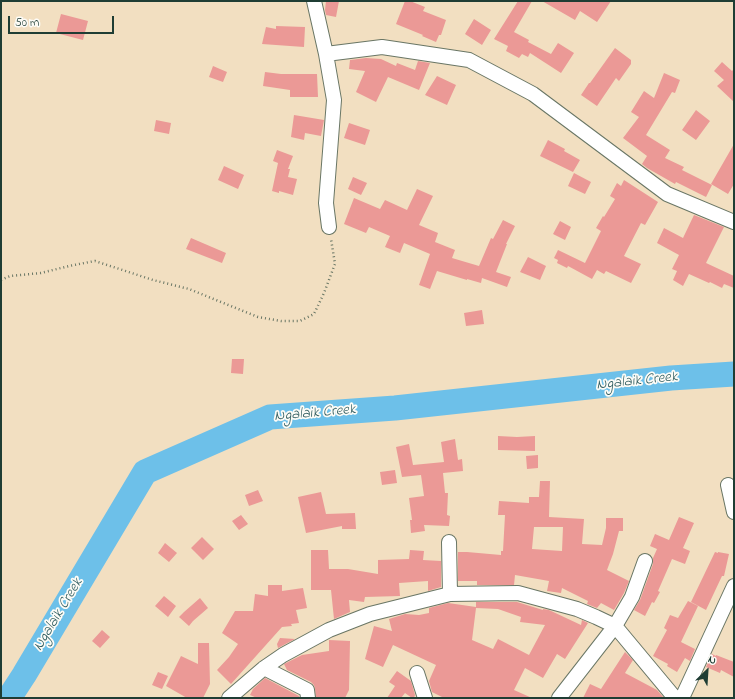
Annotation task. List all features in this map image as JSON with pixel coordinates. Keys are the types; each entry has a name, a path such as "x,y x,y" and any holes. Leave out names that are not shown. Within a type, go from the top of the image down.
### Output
{"street":[{"path":"314,1 326,54 334,100 326,203 329,227"},
{"path":"326,54 382,47 469,60 533,94 667,194 734,222"},
{"path":"728,485 734,512"},
{"path":"448,542 450,594"},
{"path":"559,698 615,626 632,597 645,561"},
{"path":"682,698 734,586"},
{"path":"229,698 264,668 283,655 329,630 370,614 450,594 518,592 577,609 615,626 675,698"},
{"path":"264,668 307,690 308,698"},
{"path":"417,674 425,698"}],"path":[{"path":"1,280 10,276 41,273 95,261 153,280 189,289 258,317 281,321 300,320 314,314 335,264 329,227"}],"building":[{"path":"326,1 339,1 336,17 326,15"},
{"path":"405,1 410,1 425,7 423,11 446,20 441,35 439,35 436,42 396,24"},
{"path":"518,1 532,1 514,32 529,40 528,42 551,54 558,43 574,53 561,73 530,53 528,57 522,54 519,58 506,51 508,46 494,39"},
{"path":"542,1 611,1 597,22 580,11 575,20"},
{"path":"61,14 88,21 83,40 56,33"},
{"path":"474,19 491,30 482,45 465,34"},
{"path":"276,26 305,27 304,47 262,44 266,27 276,29"},
{"path":"615,48 631,60 631,64 619,81 616,78 597,106 581,95"},
{"path":"366,58 381,59 396,66 397,63 415,70 418,61 430,63 419,90 388,77 376,102 356,92 365,71 349,69 350,60"},
{"path":"722,62 732,71 734,69 734,102 717,86 724,80 714,71"},
{"path":"213,66 227,72 223,82 209,77"},
{"path":"265,72 281,74 317,74 318,97 290,97 290,90 263,86"},
{"path":"664,73 680,80 675,93 672,92 646,135 670,150 665,158 684,167 682,170 712,185 706,197 676,182 675,184 647,168 642,164 647,156 623,138 639,117 631,112 644,91 654,98"},
{"path":"437,76 456,85 447,105 425,95"},
{"path":"696,110 710,121 696,140 682,130"},
{"path":"294,115 324,120 321,136 305,133 304,140 291,137"},
{"path":"156,120 171,123 169,134 154,131"},
{"path":"349,123 370,130 365,145 344,138"},
{"path":"548,140 565,149 564,151 580,160 573,172 540,156"},
{"path":"734,144 734,184 728,194 711,184"},
{"path":"277,150 293,156 288,169 290,169 288,177 297,179 293,195 279,191 279,193 272,191 278,163 273,161"},
{"path":"224,166 244,175 238,189 218,180"},
{"path":"574,173 591,182 585,194 568,186"},
{"path":"353,177 367,183 361,195 348,189"},
{"path":"624,180 658,202 645,225 641,223 624,256 641,264 631,283 606,271 604,274 597,270 592,279 568,266 567,268 557,263 558,260 554,258 558,250 585,263 601,231 596,228 615,199 610,196 617,183 621,186"},
{"path":"417,189 433,196 419,225 438,233 435,242 455,250 452,258 479,266 491,238 493,239 503,220 515,226 506,244 496,272 511,277 507,287 482,278 481,283 437,271 430,289 419,285 430,254 404,243 400,253 385,247 390,236 369,227 366,233 344,224 354,198 380,209 385,200 407,210"},
{"path":"694,215 724,227 706,263 734,276 734,288 724,284 722,288 689,274 683,286 673,280 677,271 672,269 679,255 657,243 664,228 683,238"},
{"path":"560,221 571,227 565,240 553,234"},
{"path":"191,238 226,253 222,263 186,249"},
{"path":"528,257 546,266 540,280 520,272"},
{"path":"482,310 484,324 466,326 464,313"},
{"path":"232,359 244,359 243,374 231,373"},
{"path":"498,436 535,436 535,451 498,450"},
{"path":"455,439 458,460 462,459 463,471 443,473 445,493 448,493 447,515 450,516 449,526 424,525 425,531 411,533 410,520 412,520 409,498 424,496 421,475 402,477 396,447 409,444 413,465 444,462 441,442"},
{"path":"538,455 538,468 527,469 526,456"},
{"path":"395,470 397,483 382,485 380,472"},
{"path":"540,481 550,481 549,517 584,519 582,544 602,545 606,528 606,518 623,518 623,531 619,531 607,570 629,581 614,610 601,603 597,608 587,604 588,601 562,588 561,593 547,591 549,581 515,575 514,585 477,585 477,581 458,581 458,552 501,555 501,551 503,551 505,515 498,515 499,501 529,503 529,497 539,497","holes":["534,527 563,527 562,551 532,549"]},
{"path":"258,490 263,501 249,506 245,495"},
{"path":"321,492 326,514 355,513 356,529 342,529 342,526 306,533 298,497"},
{"path":"241,515 248,524 239,530 232,521"},
{"path":"679,517 694,523 683,548 690,551 685,564 672,559 658,591 660,592 654,603 652,602 645,616 634,610 640,600 657,549 650,546 655,534 669,540"},
{"path":"202,537 214,549 203,560 191,548"},
{"path":"165,543 177,553 169,562 158,553"},
{"path":"311,550 328,550 329,569 348,569 378,574 378,560 409,559 410,550 424,551 423,560 441,561 441,587 428,591 428,581 399,583 400,596 365,597 364,602 349,600 350,612 334,619 331,590 311,590"},
{"path":"715,552 729,554 724,576 722,576 706,610 691,602"},
{"path":"268,585 282,585 282,591 303,588 307,608 296,610 299,623 291,624 292,626 282,627 231,684 217,670 238,644 222,633 235,611 253,611 255,594 268,596"},
{"path":"164,596 176,606 168,617 155,606"},
{"path":"200,598 208,608 189,626 179,617"},
{"path":"688,601 698,606 681,642 695,649 690,661 685,658 677,672 667,666 668,664 653,656 667,630 664,628 670,615 678,618"},
{"path":"476,602 517,602 543,610 549,610 581,625 582,620 588,623 565,659 557,654 543,678 525,668 514,690 532,698 444,698 432,692 429,681 436,665 393,645 383,667 365,659 374,626 392,631 389,619 405,614 419,615 429,613 429,608 448,603 476,607","holes":["476,608 498,609 521,617 520,622 545,625 529,655 498,639 493,649 472,640"]},
{"path":"102,630 110,637 100,648 92,641"},
{"path":"280,638 295,639 278,648 277,644"},
{"path":"329,640 350,641 349,690 345,698 316,698 314,685 287,670 284,664 302,655 329,651"},
{"path":"198,643 209,643 210,684 203,698 187,698 166,686 181,656 198,664"},
{"path":"625,652 633,660 625,673 657,690 664,698 583,698 590,684 601,689"},
{"path":"712,654 734,662 734,677 721,670 720,673 706,667"},
{"path":"397,671 411,681 415,695 414,698 405,693 401,698 387,698 395,686 389,682"},
{"path":"158,672 168,676 162,689 152,685"},
{"path":"265,678 299,696 299,698 257,698 250,695 253,689"}],"waterway":[{"name":"Ngalaik Creek","path":"9,698 145,472 270,417 395,408 671,378 734,374"}]}
